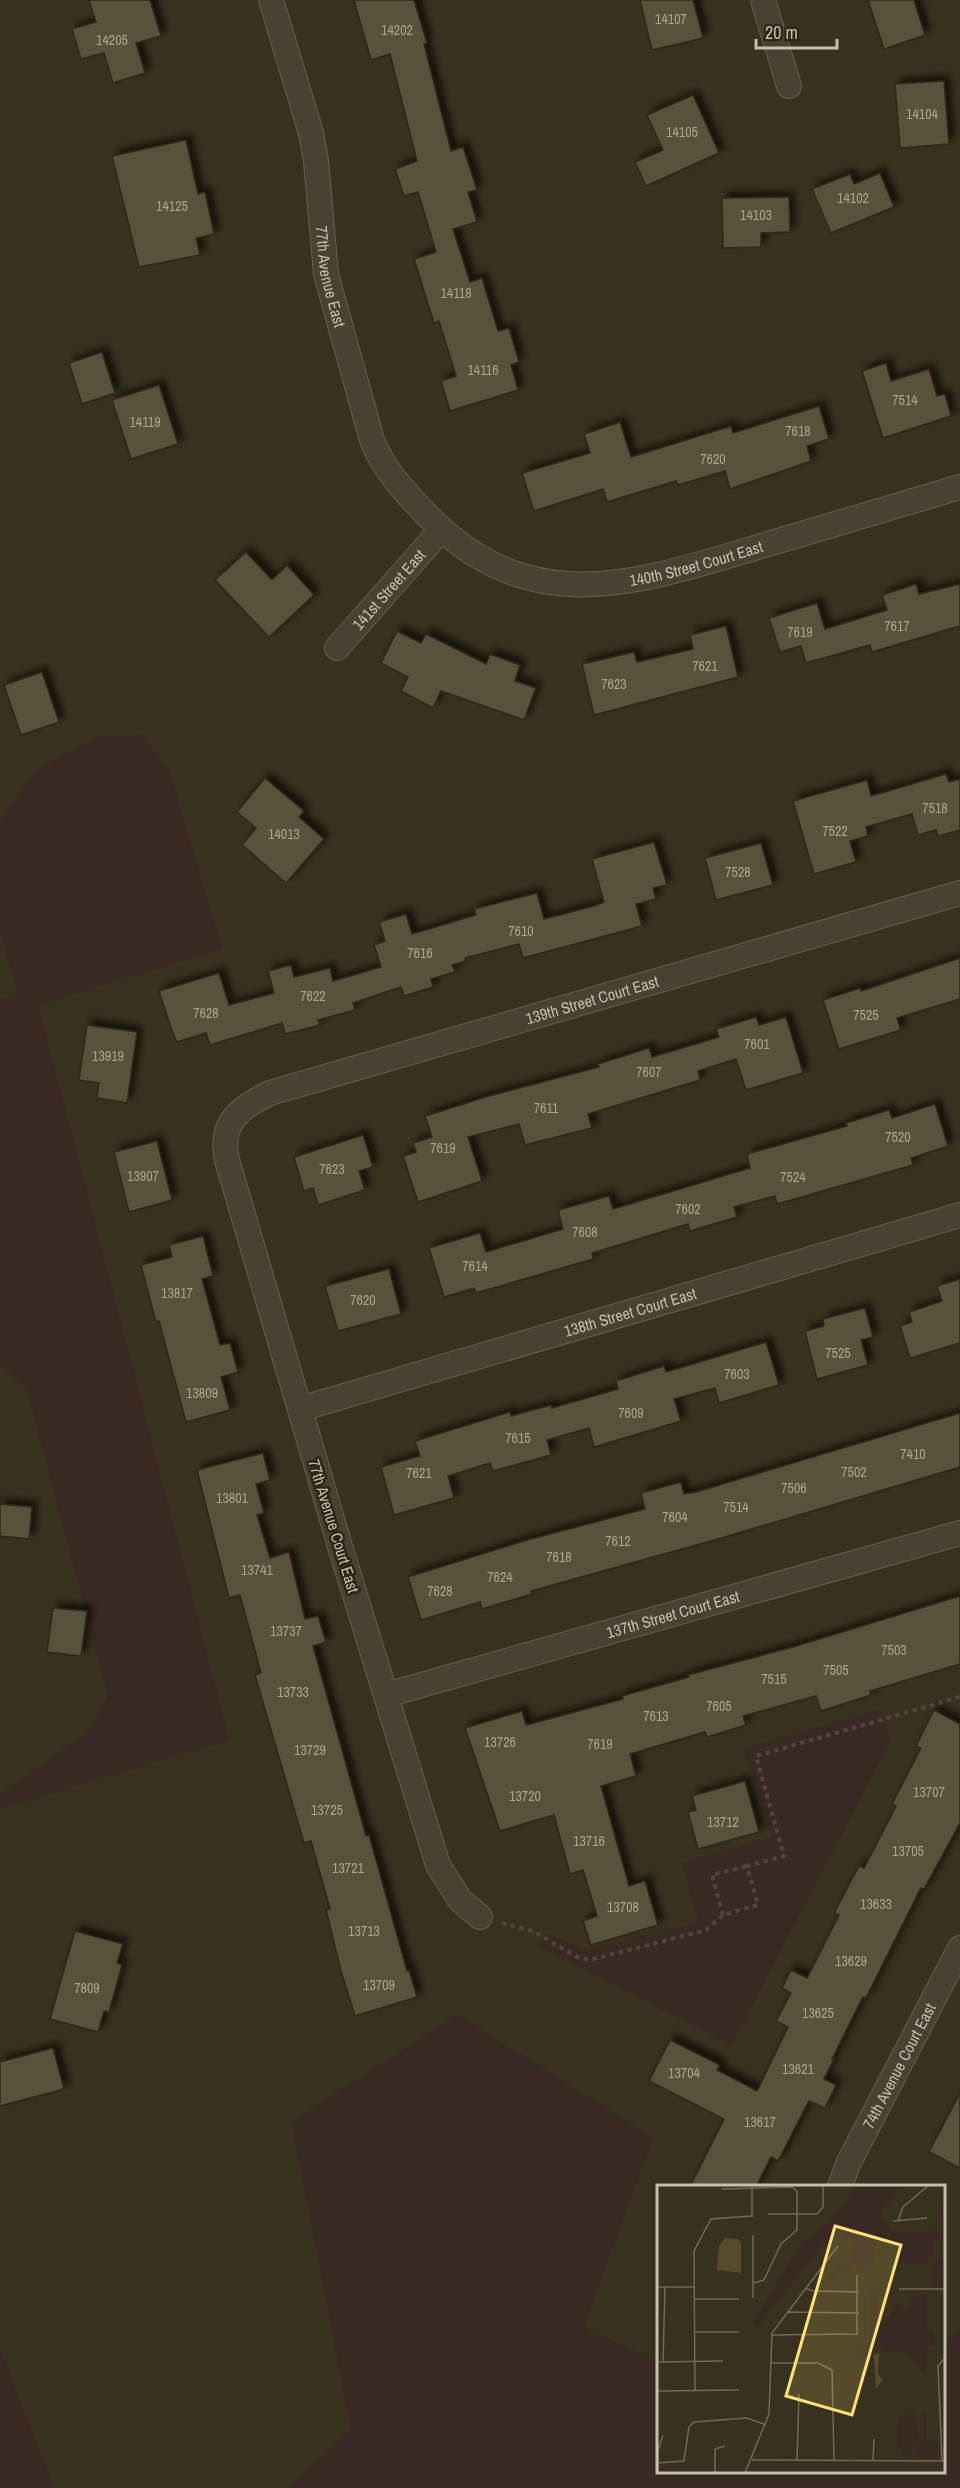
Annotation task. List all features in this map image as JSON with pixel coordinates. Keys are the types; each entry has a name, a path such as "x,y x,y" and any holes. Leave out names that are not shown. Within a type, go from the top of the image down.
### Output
{"street":[{"name":"77th Avenue East","path":"271,0 311,133 316,161 326,274 372,440 381,463 398,486 441,530"},
{"path":"763,0 789,86"},
{"name":"140th Street Court East","path":"441,530 488,564 524,577 556,584 594,585 658,577 960,488"},
{"name":"141st Street East","path":"337,648 441,530"},
{"name":"139th Street Court East","path":"231,1122 252,1102 270,1093 960,893"},
{"name":"77th Avenue Court East","path":"231,1122 225,1136 226,1160 438,1865 460,1900 480,1917"},
{"name":"138th Street Court East","path":"300,1409 960,1215"},
{"name":"137th Street Court East","path":"386,1695 960,1533"},
{"name":"74th Avenue Court East","path":"841,2185 848,2164 960,1948"}],"path":[{"path":"723,1915 712,1875 784,1856 756,1756 960,1697"},
{"path":"480,1917 533,1931 577,1957 590,1960 706,1930 723,1915 758,1905 747,1866"}],"shaded area":[{"path":"142,735 169,771 222,949 38,1005 229,1740 0,1809 0,1794 89,1731 108,1695 27,1389 0,1365 0,999 18,994 0,929 0,821 36,770 97,737"},
{"path":"881,1709 890,1742 731,2045 537,1945 546,1933 587,1950 699,1922 682,1863 772,1838 744,1748"},
{"path":"457,2014 653,2137 583,2328 657,2360 657,2473 945,2473 945,2344 960,2330 960,2488 289,2488 351,2428 292,2122"},
{"path":"0,2350 54,2488 0,2488"}],"building":[{"path":"89,0 150,0 161,36 136,43 145,73 113,83 104,53 81,59 72,29 96,22"},
{"path":"354,0 414,0 427,43 424,44 451,151 463,147 477,190 468,192 477,222 453,229 470,282 482,278 498,331 509,328 519,362 511,365 518,390 450,411 441,381 456,376 439,321 434,323 414,259 436,252 418,192 404,196 395,169 417,161 390,54 371,60"},
{"path":"640,0 693,0 703,38 652,50"},
{"path":"868,0 914,0 925,35 884,49"},
{"path":"944,81 949,144 900,148 895,84"},
{"path":"693,95 719,153 646,186 635,162 663,150 647,115"},
{"path":"186,140 198,194 205,192 214,234 196,238 200,255 139,267 112,156"},
{"path":"880,173 894,207 831,233 812,189 850,174 854,184"},
{"path":"789,197 790,232 761,233 761,247 723,248 722,198"},
{"path":"102,352 115,393 82,404 69,363"},
{"path":"886,363 891,381 929,369 937,396 945,394 951,416 883,438 862,371"},
{"path":"159,385 178,444 131,459 112,400"},
{"path":"819,406 829,439 807,446 811,461 730,489 725,471 678,485 676,481 607,502 603,489 534,511 522,473 590,453 584,434 620,422 631,457 731,426 733,433"},
{"path":"246,552 272,580 287,565 314,595 269,637 215,580"},
{"path":"916,584 919,594 960,584 960,626 872,652 870,645 806,663 801,646 780,652 769,618 817,603 825,629 887,610 882,595"},
{"path":"726,626 738,677 594,715 582,664 634,652 637,662 693,649 690,635"},
{"path":"397,631 421,643 426,634 486,664 490,654 520,665 515,681 536,688 524,720 441,691 433,708 401,691 408,677 381,663"},
{"path":"42,672 59,722 21,735 4,685"},
{"path":"946,774 949,782 960,779 960,830 938,836 936,830 918,835 912,814 866,827 868,836 850,841 856,862 814,874 793,801 867,780 871,796"},
{"path":"265,778 304,811 299,817 324,839 286,883 242,845 256,828 237,812"},
{"path":"654,842 667,885 653,888 656,899 636,904 642,926 523,958 519,944 465,958 466,961 452,965 455,972 431,979 433,987 404,996 401,987 353,1003 355,1010 318,1020 320,1025 285,1034 282,1023 210,1045 206,1033 177,1042 172,1031 159,991 219,973 229,1005 274,993 268,971 291,965 294,977 330,968 333,981 381,967 374,945 385,941 379,922 406,914 412,934 476,915 474,909 537,893 544,919 594,906 604,902 592,859"},
{"path":"761,843 773,885 716,900 705,858"},
{"path":"960,958 960,999 897,1018 901,1030 839,1049 823,1000 860,988 861,991"},
{"path":"756,1017 759,1025 786,1017 803,1073 746,1090 736,1059 698,1071 700,1080 588,1114 592,1128 525,1145 519,1124 468,1137 482,1181 418,1202 403,1156 416,1152 413,1143 432,1137 425,1116 489,1096 599,1067 598,1064 649,1048 652,1057 719,1037 716,1029"},
{"path":"87,1025 137,1032 127,1103 97,1098 99,1083 79,1080"},
{"path":"935,1104 948,1146 911,1158 913,1165 777,1204 775,1196 734,1207 737,1217 690,1231 688,1224 592,1253 593,1259 476,1293 474,1288 444,1297 429,1248 480,1233 486,1252 563,1229 558,1210 609,1196 613,1209 750,1168 747,1154 847,1126 846,1123 889,1110 892,1118"},
{"path":"363,1135 373,1167 359,1171 365,1190 318,1205 313,1188 304,1191 294,1157"},
{"path":"157,1141 172,1200 129,1212 114,1152"},
{"path":"203,1236 213,1276 202,1279 220,1345 230,1343 238,1372 221,1377 230,1410 186,1422 159,1321 156,1322 141,1265 172,1257 169,1245"},
{"path":"389,1269 401,1314 338,1331 325,1286"},
{"path":"960,1279 960,1343 910,1358 900,1326 912,1322 909,1312 942,1301 937,1286"},
{"path":"865,1308 873,1337 861,1340 868,1365 817,1379 805,1331 824,1326 823,1319"},
{"path":"766,1342 779,1385 719,1403 715,1388 674,1399 681,1421 594,1447 589,1428 547,1440 551,1455 493,1471 490,1463 448,1476 454,1498 394,1515 381,1467 420,1456 415,1441 510,1412 511,1416 551,1405 552,1408 618,1389 616,1381 664,1366 666,1372"},
{"path":"960,1413 960,1467 718,1539 531,1591 532,1594 482,1609 480,1602 421,1620 408,1577 527,1540 645,1509 641,1493 681,1482 684,1494 696,1492"},
{"path":"263,1453 270,1480 256,1484 264,1513 257,1515 270,1558 289,1552 305,1619 318,1616 326,1642 313,1646 366,1836 369,1835 407,1971 409,1970 417,1997 355,2016 341,1971 326,1910 330,1909 311,1841 304,1843 255,1675 261,1673 240,1595 229,1598 197,1470"},
{"path":"0,1504 32,1507 29,1539 0,1536"},
{"path":"960,1596 960,1664 870,1691 871,1695 821,1711 816,1696 743,1716 746,1725 707,1737 705,1732 630,1754 636,1776 601,1786 629,1886 645,1881 658,1925 591,1945 583,1921 597,1916 583,1870 570,1874 554,1815 500,1831 465,1728 522,1711 526,1725 623,1699 622,1696 689,1677 688,1675 793,1647"},
{"path":"53,1608 87,1611 81,1656 47,1652"},
{"path":"934,1710 960,1724 960,1823 924,1889 921,1888 866,1998 863,1997 832,2059 834,2059 824,2079 836,2085 825,2108 809,2101 778,2161 771,2157 757,2185 691,2185 724,2119 649,2081 670,2040 720,2065 717,2070 757,2091 788,2027 776,2021 791,1993 782,1988 791,1970 807,1978 839,1915 834,1913 859,1866 864,1868 896,1806 892,1804 921,1748 916,1746"},
{"path":"745,1781 759,1832 698,1849 688,1812 696,1810 692,1796"},
{"path":"75,1931 123,1944 117,1963 122,1965 109,2012 104,2011 98,2032 50,2019"},
{"path":"53,2048 64,2089 0,2106 0,2062"},
{"path":"960,2093 960,2168 929,2152"}]}
